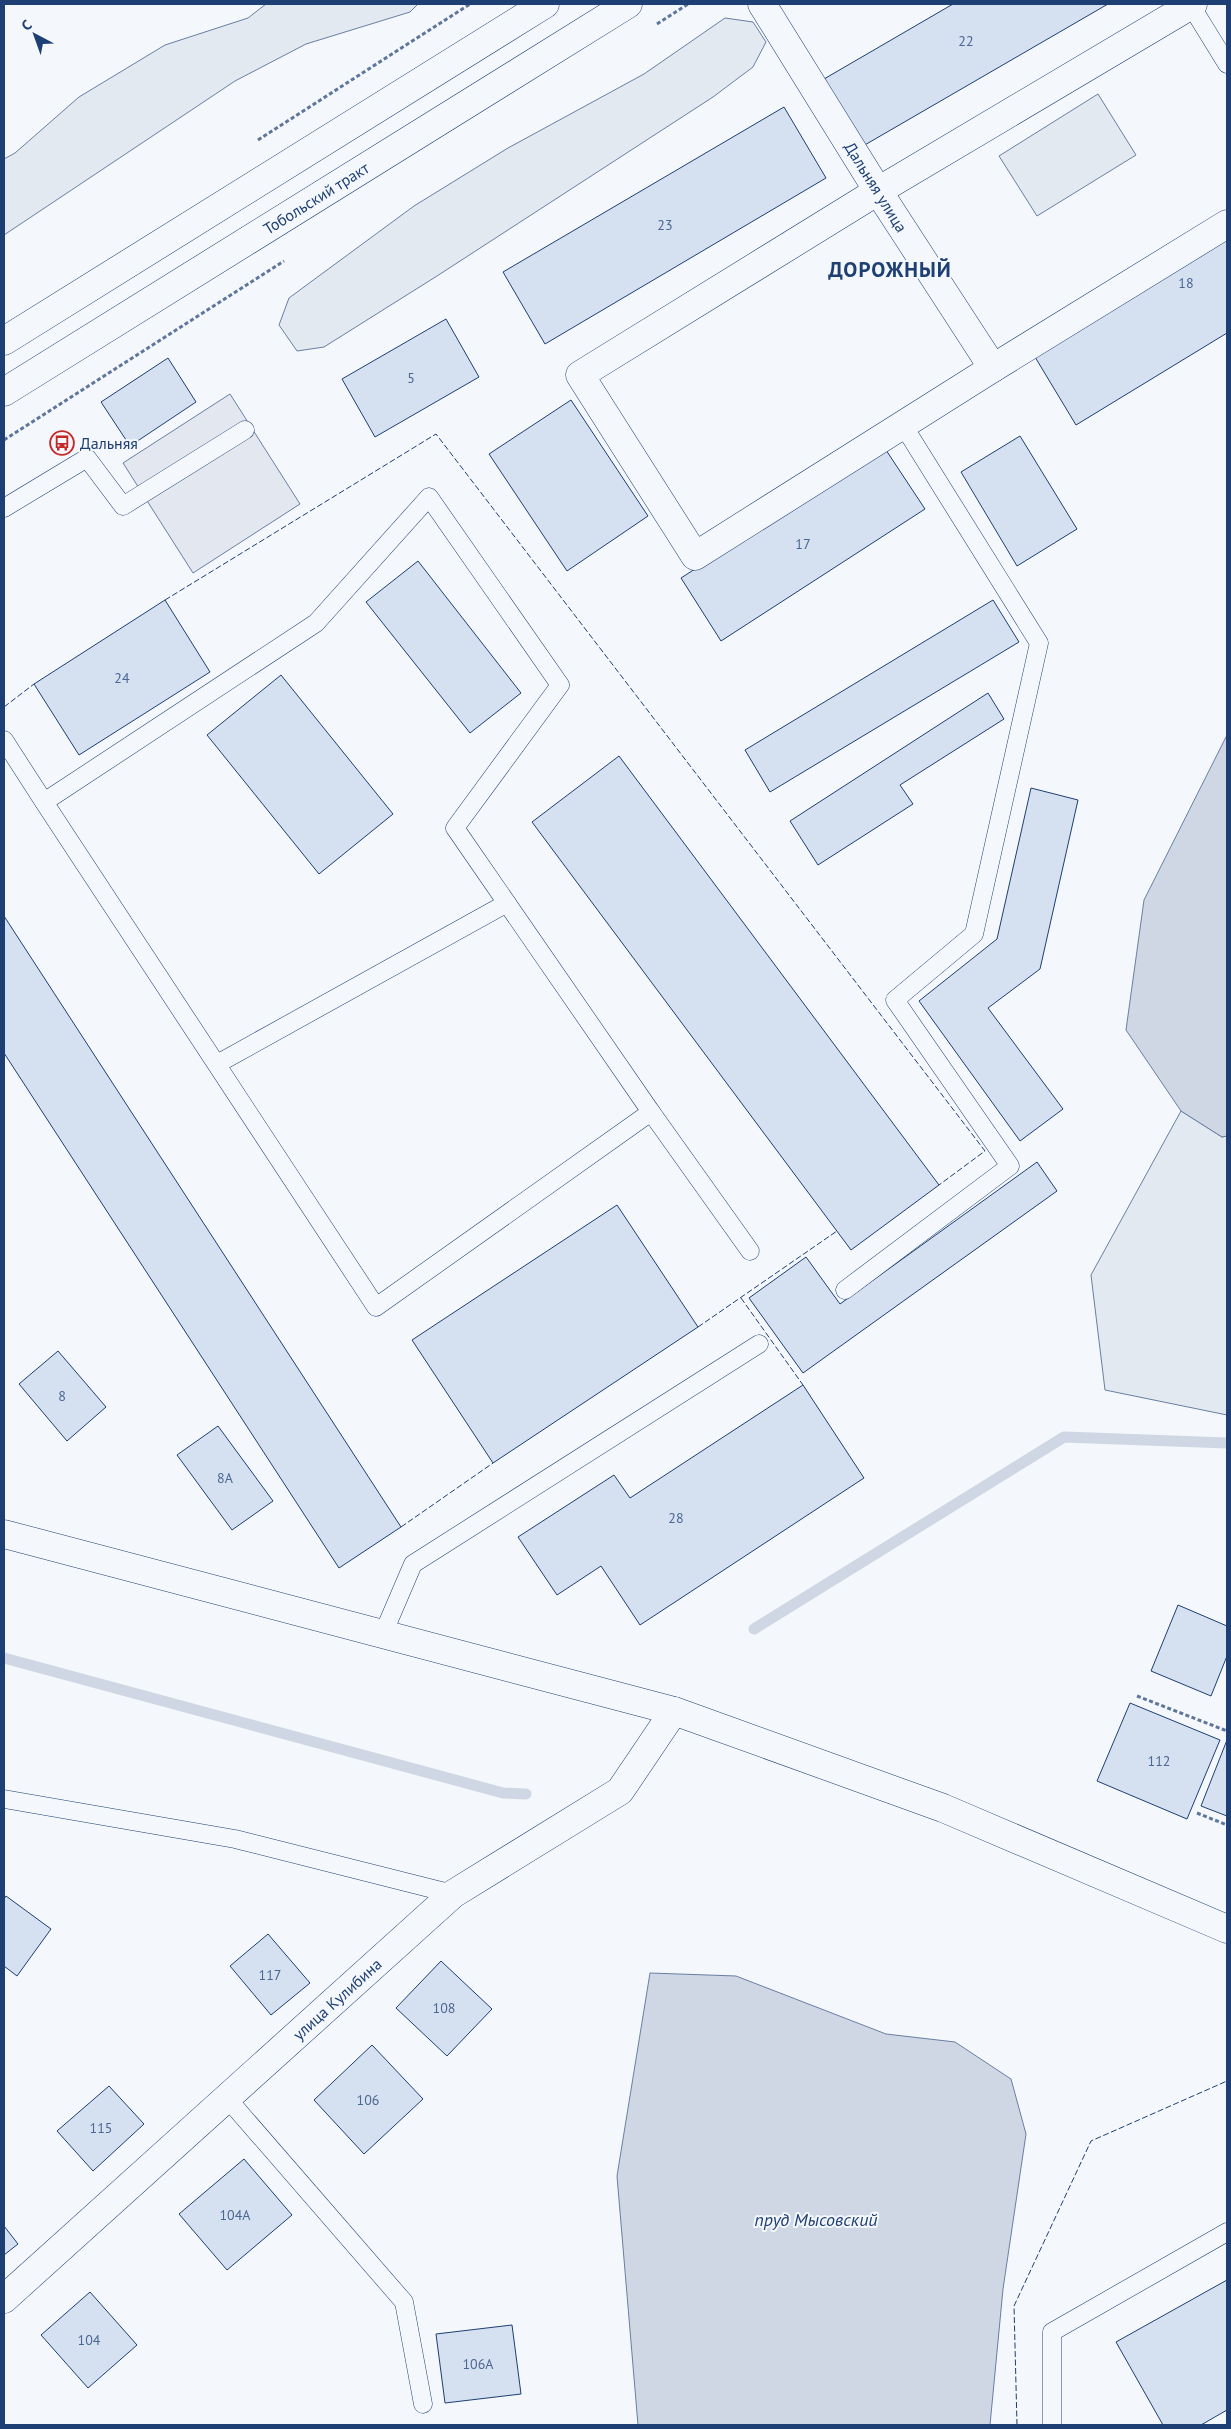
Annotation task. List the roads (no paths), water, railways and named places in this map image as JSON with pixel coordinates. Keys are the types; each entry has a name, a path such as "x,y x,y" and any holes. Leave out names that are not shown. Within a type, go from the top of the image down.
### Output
{"street":[{"path":"4,341 545,4"},
{"name":"Тобольский тракт","path":"4,392 628,4"},
{"name":"Дальняя улица","path":"762,4 878,191 994,368"},
{"path":"1191,4 878,191 580,375 695,556 1227,224"},
{"path":"4,1534 674,1711 943,1808 1227,1929"},
{"name":"улица Кулибина","path":"4,2299 452,1894 620,1791 674,1711"}],"lane":[{"path":"1191,4 1227,64"},
{"path":"845,1290 1010,1166 895,1000 974,934 1039,643 903,425"},
{"path":"4,508 87,458 123,506 245,430"},
{"path":"44,802 316,623 429,497 560,685 455,828 651,1112 750,1251"},
{"path":"4,740 376,1307 651,1112"},
{"path":"216,1064 507,903"},
{"path":"383,1634 412,1564 759,1344"},
{"path":"4,1799 235,1840 452,1894"},
{"path":"226,2098 404,2302 424,2404"},
{"path":"1052,2425 1052,2332 1227,2232"}],"water":[{"path":"1227,735 1227,1136 1222,1137 1181,1111 1126,1030 1144,900"},
{"name":"пруд Мысовский","path":"650,1973 736,1976 886,2034 955,2042 1011,2079 1026,2134 1003,2289 990,2425 638,2425 617,2176"}],"waterway":[{"path":"754,1629 1064,1437 1227,1443"},
{"path":"4,1658 503,1793 526,1794"}],"place":[{"name":"Дальняя","path":"62,443"}],"district":[{"name":"ДОРОЖНЫЙ","path":"890,269"}]}
